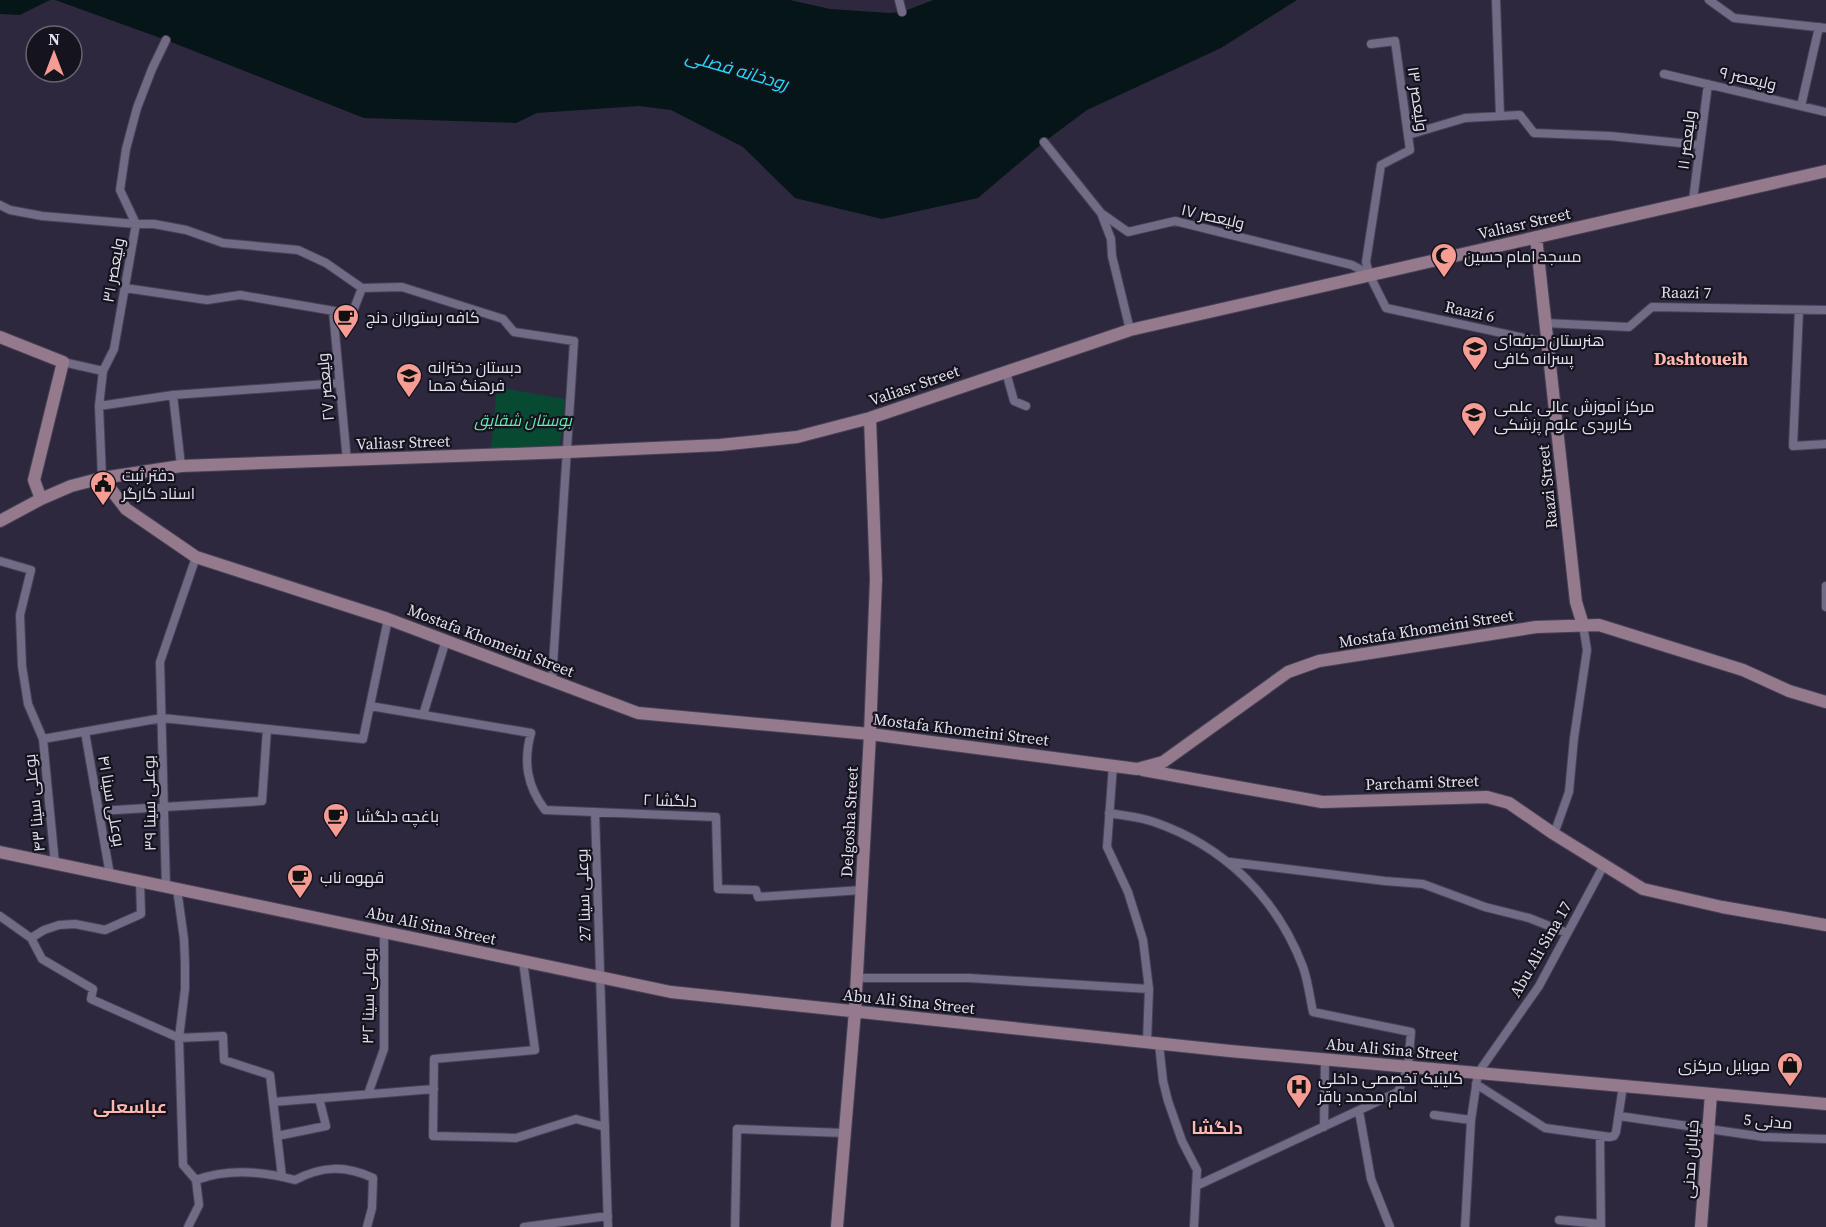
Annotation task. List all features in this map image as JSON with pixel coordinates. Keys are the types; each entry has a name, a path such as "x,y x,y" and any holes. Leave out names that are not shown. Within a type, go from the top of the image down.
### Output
{"street":[{"path":"899,0 902,12"},
{"path":"1496,0 1500,116"},
{"path":"1709,0 1734,18 1822,28 1801,106"},
{"name":"ولیعصر ۳۱","path":"102,478 99,406 103,371 114,349 136,224 120,190 126,149 137,108 166,40"},
{"name":"ولیعصر ۱۳","path":"1369,274 1366,262 1381,165 1410,150 1395,41 1371,45"},
{"name":"ولیعصر ۹","path":"1664,74 1826,112"},
{"name":"ولیعصر ۱۱","path":"1693,200 1708,84"},
{"path":"1408,135 1465,118 1520,115 1534,133 1610,136 1700,145"},
{"path":"1044,142 1101,213 1111,239 1112,256 1130,330"},
{"name":"Valiasr Street","path":"0,521 70,486 102,478 181,466 720,445 797,437 870,418 1130,330 1826,171"},
{"path":"0,205 9,210 42,216 154,224 186,230 223,243 298,250 326,263 362,288 402,287 503,319 514,332 574,341 552,680"},
{"name":"ولیعصر ۱۷","path":"1101,213 1128,232 1175,221 1352,265 1369,274"},
{"name":"Raazi Street","path":"1536,237 1576,602 1583,625"},
{"name":"Raazi 6","path":"1369,274 1386,308 1548,343"},
{"path":"125,288 207,300 240,296 352,314 362,288"},
{"name":"Raazi 7","path":"1545,323 1629,327 1652,306 1826,310"},
{"path":"1799,310 1792,446 1826,444"},
{"name":"ولیعصر ۲۷","path":"333,311 347,461"},
{"path":"0,337 63,362 103,371"},
{"path":"40,499 34,480 63,362"},
{"path":"1006,372 1014,401 1026,406"},
{"path":"99,406 173,395 340,383"},
{"path":"173,395 181,466"},
{"name":"Delgosha Street","path":"837,1227 855,1011 870,734 876,579 870,418"},
{"name":"Mostafa Khomeini Street","path":"102,478 126,509 196,557 388,619 638,713 870,734 1137,769 1163,762 1288,672 1319,661 1536,627 1583,625 1599,625 1721,663 1743,670 1789,691 1826,702"},
{"name":"بوعلی سینا ۳۹","path":"196,557 160,662 165,807 171,888 182,922 185,964 179,1038 183,1165 196,1180"},
{"name":"بوعلی سینا ۴۳","path":"0,561 31,570 20,615 22,666 28,704 43,739 55,864"},
{"path":"1826,586 1826,607"},
{"path":"43,739 162,718 363,739 388,619"},
{"path":"1554,834 1569,792 1574,738 1587,651 1583,625"},
{"path":"370,706 423,715 446,640"},
{"name":"دلگشا ۲","path":"423,715 531,734 527,768 533,790 545,810 716,817 718,889 756,890 758,897 862,890"},
{"path":"99,811 262,801 267,729"},
{"name":"بوعلی سینا ۴۱","path":"85,732 110,875"},
{"path":"1113,765 1107,847 1137,915 1143,940 1153,1043 1168,1101 1182,1141 1197,1170 1194,1227"},
{"name":"Parchami Street","path":"1137,769 1322,802 1487,797 1509,803 1642,889 1722,907 1826,925"},
{"name":"بوعلی سینا 27","path":"596,812 608,1227"},
{"path":"1109,813 1152,822 1193,838 1230,862 1261,893 1286,929 1304,969 1313,1012 1411,1032 1408,1067 1398,1092 1196,1186"},
{"name":"Abu Ali Sina Street","path":"0,852 671,992 1153,1043 1408,1067 1477,1079 1623,1086 1826,1104"},
{"path":"1230,862 1423,884 1485,907 1529,918 1567,933"},
{"name":"Abu Ali Sina 17","path":"1477,1079 1539,986 1604,866"},
{"path":"31,938 44,930 67,924 90,925 105,930 141,914 140,881"},
{"path":"0,916 31,938 42,959 93,989 91,999 179,1038 223,1036 224,1060 270,1075 282,1177"},
{"name":"بوعلی سینا ۳۲","path":"368,1094 384,1049 384,932"},
{"path":"523,961 535,1050 434,1059 433,1136 516,1138 576,1119 605,1127"},
{"path":"857,978 969,978 1149,989"},
{"path":"1324,1127 1325,1060"},
{"path":"1465,1227 1471,1120 1477,1079 1545,1128 1600,1136 1614,1136 1623,1086"},
{"path":"273,1102 434,1089"},
{"name":"خیابان مدنی","path":"1701,1227 1711,1094"},
{"path":"278,1136 326,1126 319,1098"},
{"path":"1359,1111 1371,1179 1389,1227"},
{"path":"1434,1115 1471,1120"},
{"name":"مدنی 5","path":"1619,1116 1764,1137 1826,1139"},
{"path":"735,1227 737,1129 845,1133"},
{"path":"1559,1220 1601,1226 1600,1136"},
{"path":"188,1227 199,1204 196,1180 213,1174 230,1172 248,1172 295,1180 326,1168 358,1171 373,1178 372,1208 367,1227"},
{"path":"524,1227 558,1225 608,1216"}],"green space":[{"name":"بوستان شقایق","path":"497,387 565,399 560,446 491,449"}],"water":[{"path":"0,0 50,0 20,15 0,14"},
{"name":"رودخانه فصلی","path":"55,0 790,0 830,9 890,13 902,12 933,0 1297,0 1221,48 1087,110 1044,142 978,198 882,219 795,198 743,147 671,110 639,106 537,113 516,123 364,118 166,40"}],"place":[{"name":"مسجد امام حسین","path":"1444,279"},
{"name":"کافه رستوران دنج","path":"346,340"},
{"name":"هنرستان حرفه‌ای پسرانه کافی","path":"1475,372"},
{"name":"دبستان دخترانه فرهنگ هما","path":"409,399"},
{"name":"مرکز آموزش عالی علمی کاربردی علوم پزشکی","path":"1474,438"},
{"name":"دفتر ثبت اسناد کارگر","path":"103,507"},
{"name":"باغچه دلگشا","path":"336,839"},
{"name":"قهوه ناب","path":"300,900"},
{"name":"موبایل مرکزی","path":"1790,1088"},
{"name":"کلینیک تخصصی داخلی امام محمد باقر","path":"1299,1110"}],"district":[{"name":"Dashtoueih","path":"1701,359"},
{"name":"عباسعلی","path":"130,1107"},
{"name":"دلگشا","path":"1217,1128"}]}
